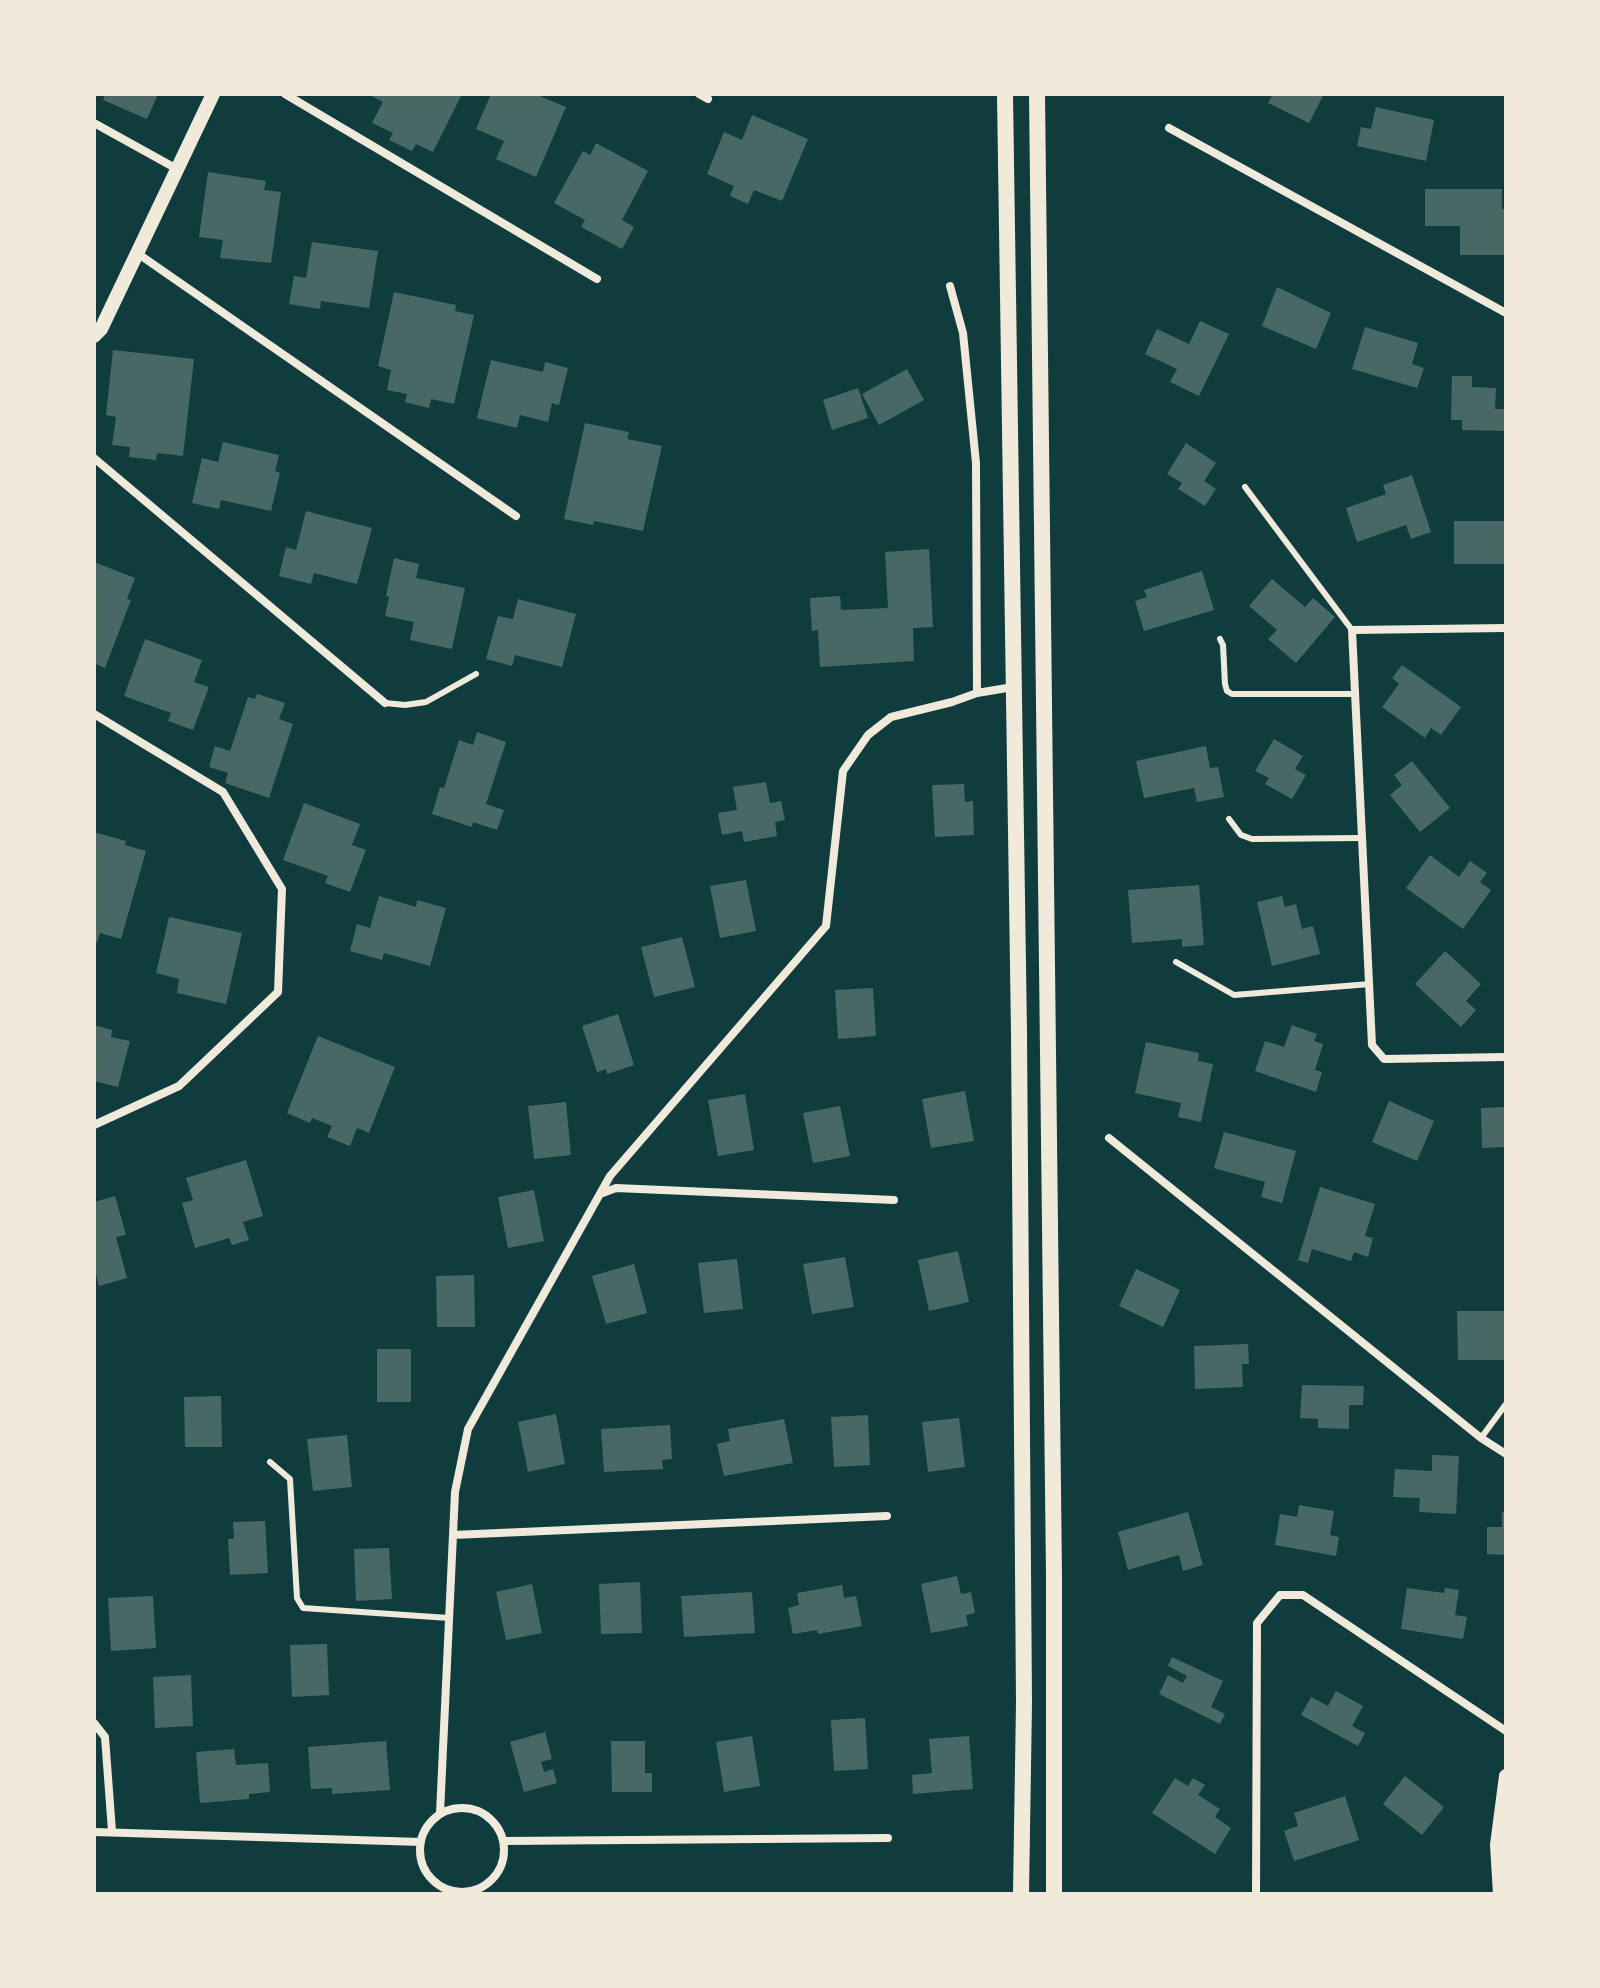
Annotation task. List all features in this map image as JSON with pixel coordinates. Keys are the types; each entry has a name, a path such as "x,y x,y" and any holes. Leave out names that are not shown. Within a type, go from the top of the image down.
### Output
{"main road":[{"path":"1005,94 1023,1559 1021,1894"},
{"path":"1037,94 1054,1894"}],"street":[{"path":"94,336 101,329 213,94"},
{"path":"285,94 597,279"},
{"path":"94,123 177,169"},
{"path":"1169,128 1506,313"},
{"path":"137,253 516,516"},
{"path":"950,286 963,333 976,463 977,693"},
{"path":"94,458 385,703"},
{"path":"1506,628 1352,630 1372,1045 1384,1059 1506,1057"},
{"path":"440,1813 455,1492 468,1429 610,1176 826,926 843,771 868,735 891,717 977,693 1013,687"},
{"path":"94,714 223,792 282,889 278,992 179,1086 94,1125"},
{"path":"1109,1138 1481,1438 1506,1454"},
{"path":"600,1194 616,1188 894,1200"},
{"path":"453,1535 887,1516"},
{"path":"1256,1894 1257,1623 1280,1595 1303,1595 1506,1731"},
{"path":"94,1723 105,1737 112,1831"},
{"path":"1500,1894 1497,1845 1506,1776"},
{"path":"454,1808 469,1808 488,1816 498,1827 503,1841 504,1856 498,1871 489,1882 476,1890 462,1893 434,1881 425,1870 421,1856 421,1842 430,1823 440,1813 454,1808"},
{"path":"94,1832 421,1842"},
{"path":"503,1841 888,1838"}],"lane":[{"path":"1245,487 1352,630"},
{"path":"1220,639 1225,684 1232,694 1355,694"},
{"path":"385,703 405,705 426,702 476,674"},
{"path":"1229,819 1241,835 1252,839 1363,838"},
{"path":"1176,962 1234,995 1370,984"},
{"path":"1481,1438 1506,1404"},
{"path":"270,1462 290,1479 297,1598 303,1608 449,1618"}],"building":[{"path":"105,94 158,94 147,119 103,100"},
{"path":"368,94 462,94 433,152 416,144 412,151 389,140 393,133 372,123 383,102"},
{"path":"491,94 535,94 566,107 536,177 496,159 504,141 476,129"},
{"path":"1273,94 1324,94 1309,123 1268,103"},
{"path":"1376,107 1434,120 1426,161 1357,146 1361,127 1371,129"},
{"path":"752,115 808,139 782,201 754,190 748,204 730,196 734,186 707,174 724,132 742,140"},
{"path":"596,143 648,171 622,220 634,227 622,249 581,227 585,220 554,203 583,151 590,155"},
{"path":"208,172 266,181 264,190 281,192 271,263 220,258 223,240 199,237"},
{"path":"1425,189 1502,189 1502,209 1506,209 1504,255 1460,255 1460,226 1425,226"},
{"path":"312,242 378,251 369,308 321,301 320,309 289,304 294,276 306,278"},
{"path":"1277,287 1331,313 1316,349 1262,326"},
{"path":"394,292 456,305 455,311 474,315 454,404 431,399 429,408 405,402 407,394 387,390 391,370 378,366"},
{"path":"1200,321 1229,334 1199,396 1170,382 1177,369 1145,354 1157,329 1189,344"},
{"path":"1365,327 1418,343 1412,364 1424,368 1417,388 1352,369"},
{"path":"113,350 194,359 183,456 157,453 156,460 129,457 130,447 112,445 116,417 106,415"},
{"path":"491,360 543,372 545,362 568,368 559,405 552,403 548,422 520,415 517,428 477,418"},
{"path":"907,369 924,400 879,425 862,394"},
{"path":"1452,376 1472,376 1472,387 1496,388 1495,409 1506,409 1506,431 1462,430 1462,420 1451,420"},
{"path":"858,388 868,418 832,430 823,400"},
{"path":"585,423 629,432 627,439 662,446 643,531 594,521 593,525 564,519"},
{"path":"223,442 279,455 275,471 280,473 271,511 221,500 219,509 192,503 202,458 218,462"},
{"path":"1186,443 1216,463 1204,481 1216,489 1205,506 1178,489 1182,483 1167,474"},
{"path":"1412,475 1431,532 1411,539 1406,525 1357,542 1346,508 1386,494 1383,485"},
{"path":"306,511 372,528 357,584 314,573 311,584 279,576 286,547 296,550"},
{"path":"1454,521 1506,521 1506,564 1454,564"},
{"path":"929,549 933,627 913,628 914,661 820,667 818,630 812,631 810,598 840,596 841,610 888,608 885,552"},
{"path":"394,558 419,564 416,578 465,588 452,649 410,640 414,622 385,616"},
{"path":"94,562 135,578 127,599 131,600 105,668 94,663"},
{"path":"1202,571 1214,610 1144,631 1135,601 1147,597 1144,590"},
{"path":"1272,579 1305,607 1313,598 1335,617 1296,663 1268,639 1277,630 1249,606"},
{"path":"518,599 576,614 562,667 515,655 512,666 486,659 498,616 513,619"},
{"path":"145,639 202,660 194,682 209,687 193,730 168,721 171,713 124,696"},
{"path":"1402,665 1461,707 1441,735 1431,728 1425,738 1382,707 1399,684 1392,678"},
{"path":"257,694 285,703 279,719 293,724 269,798 225,783 228,773 209,767 215,746 230,751 248,697 255,699"},
{"path":"477,732 506,742 486,804 504,810 497,830 473,822 472,827 432,814 459,740 473,745"},
{"path":"1274,739 1303,756 1295,769 1306,775 1292,799 1265,784 1269,778 1255,771"},
{"path":"1206,746 1210,768 1218,767 1224,797 1197,802 1194,788 1144,798 1136,761"},
{"path":"1412,761 1450,808 1420,832 1390,795 1402,785 1394,775"},
{"path":"766,782 770,803 781,801 785,820 775,822 777,836 744,842 742,831 722,835 718,813 737,810 733,787"},
{"path":"964,784 965,802 973,801 974,835 935,837 932,785"},
{"path":"304,803 360,824 352,845 366,850 350,892 325,883 328,876 283,860"},
{"path":"94,832 126,841 125,845 146,851 121,939 100,933 97,943 94,942"},
{"path":"1430,855 1459,877 1470,861 1487,873 1480,882 1491,890 1463,929 1406,888"},
{"path":"746,880 756,931 720,938 710,886"},
{"path":"1199,885 1204,945 1182,947 1182,939 1132,943 1128,890"},
{"path":"379,896 416,907 417,900 446,908 430,966 384,953 382,960 350,951 357,924 370,928"},
{"path":"1282,896 1285,907 1296,904 1302,929 1313,926 1320,954 1272,966 1257,902"},
{"path":"169,917 242,933 226,1004 177,993 179,979 156,973"},
{"path":"682,937 695,987 654,997 641,947"},
{"path":"1445,951 1481,984 1466,1001 1476,1010 1461,1027 1415,984"},
{"path":"873,988 876,1036 838,1039 835,990"},
{"path":"618,1014 634,1065 607,1074 606,1069 597,1072 582,1026"},
{"path":"94,1025 112,1030 111,1037 130,1041 118,1087 94,1081"},
{"path":"1292,1025 1317,1034 1314,1041 1323,1044 1315,1070 1322,1072 1316,1092 1255,1071 1265,1041 1284,1047"},
{"path":"318,1036 395,1067 369,1133 357,1128 350,1146 327,1137 332,1126 312,1118 310,1123 287,1113"},
{"path":"1146,1042 1199,1053 1198,1061 1213,1064 1201,1122 1178,1117 1181,1103 1135,1093"},
{"path":"965,1091 974,1141 931,1148 922,1099"},
{"path":"745,1094 754,1150 718,1156 708,1100"},
{"path":"1389,1101 1434,1121 1417,1161 1372,1142"},
{"path":"566,1102 571,1155 534,1159 528,1106"},
{"path":"840,1106 850,1156 813,1163 803,1113"},
{"path":"1506,1107 1506,1147 1482,1148 1481,1108"},
{"path":"1224,1132 1296,1151 1282,1203 1261,1197 1265,1182 1214,1168"},
{"path":"246,1160 263,1216 243,1222 249,1240 232,1245 229,1238 195,1248 182,1203 193,1200 186,1178"},
{"path":"1320,1187 1375,1204 1365,1236 1373,1238 1368,1257 1354,1252 1351,1261 1312,1249 1308,1263 1298,1260"},
{"path":"534,1190 544,1241 508,1248 498,1197"},
{"path":"115,1196 126,1235 116,1237 127,1278 99,1286 94,1266 94,1202"},
{"path":"958,1251 969,1302 929,1311 918,1260"},
{"path":"845,1257 854,1307 812,1314 803,1264"},
{"path":"737,1259 743,1309 704,1313 698,1263"},
{"path":"634,1264 647,1313 606,1324 592,1276"},
{"path":"1136,1269 1180,1290 1163,1327 1119,1306"},
{"path":"474,1275 475,1327 437,1327 436,1276"},
{"path":"1457,1311 1504,1311 1506,1360 1458,1360"},
{"path":"1248,1344 1249,1364 1242,1364 1243,1387 1195,1389 1194,1346"},
{"path":"377,1349 411,1349 411,1402 377,1402"},
{"path":"1302,1385 1364,1386 1363,1405 1349,1405 1349,1429 1318,1428 1318,1419 1300,1418"},
{"path":"221,1396 222,1447 185,1447 184,1397"},
{"path":"556,1414 565,1464 528,1472 518,1422"},
{"path":"868,1415 870,1465 834,1467 831,1417"},
{"path":"959,1418 965,1467 928,1472 922,1422"},
{"path":"784,1419 793,1463 724,1476 717,1444 730,1441 728,1429"},
{"path":"670,1425 672,1459 662,1460 663,1469 604,1472 601,1429"},
{"path":"347,1435 352,1487 313,1491 307,1439"},
{"path":"1432,1455 1459,1456 1456,1514 1419,1512 1420,1498 1393,1497 1395,1469 1432,1471"},
{"path":"1299,1505 1334,1511 1330,1535 1339,1537 1336,1556 1275,1545 1280,1514 1297,1517"},
{"path":"1188,1512 1203,1565 1183,1571 1179,1555 1128,1570 1118,1532"},
{"path":"1502,1512 1506,1512 1506,1555 1487,1554 1487,1527 1502,1527"},
{"path":"265,1521 268,1573 230,1575 228,1539 234,1539 233,1522"},
{"path":"389,1548 392,1599 356,1601 354,1549"},
{"path":"957,1576 961,1594 971,1592 975,1613 966,1615 968,1626 931,1633 921,1584"},
{"path":"640,1582 642,1633 601,1634 599,1584"},
{"path":"532,1584 542,1633 506,1640 496,1592"},
{"path":"842,1585 844,1598 856,1596 862,1626 818,1634 817,1630 793,1634 788,1608 799,1605 797,1593"},
{"path":"1407,1588 1444,1593 1445,1588 1459,1590 1455,1615 1467,1617 1463,1639 1401,1629"},
{"path":"752,1592 755,1633 684,1637 681,1596"},
{"path":"153,1596 156,1648 111,1651 108,1598"},
{"path":"327,1644 329,1695 292,1697 290,1645"},
{"path":"1172,1657 1223,1681 1211,1707 1225,1714 1220,1724 1159,1694 1168,1675 1183,1683 1187,1676 1168,1666"},
{"path":"191,1675 193,1726 155,1728 153,1677"},
{"path":"1336,1691 1363,1706 1352,1726 1365,1733 1358,1746 1301,1715 1311,1697 1328,1706"},
{"path":"865,1718 868,1769 834,1771 831,1720"},
{"path":"545,1732 552,1759 541,1762 544,1772 553,1769 557,1783 524,1792 510,1742"},
{"path":"752,1736 760,1786 724,1792 716,1742"},
{"path":"969,1736 973,1789 913,1794 912,1775 932,1773 929,1739"},
{"path":"386,1741 390,1790 332,1794 332,1788 311,1789 308,1747"},
{"path":"611,1741 645,1741 645,1773 652,1773 652,1792 612,1792"},
{"path":"234,1749 236,1765 268,1763 270,1792 249,1794 249,1799 200,1803 196,1752"},
{"path":"1405,1776 1444,1807 1422,1835 1383,1804"},
{"path":"1175,1778 1188,1786 1193,1778 1205,1785 1198,1795 1220,1809 1215,1817 1231,1828 1215,1854 1152,1813"},
{"path":"1345,1796 1359,1840 1294,1861 1284,1831 1298,1826 1294,1813"}]}
